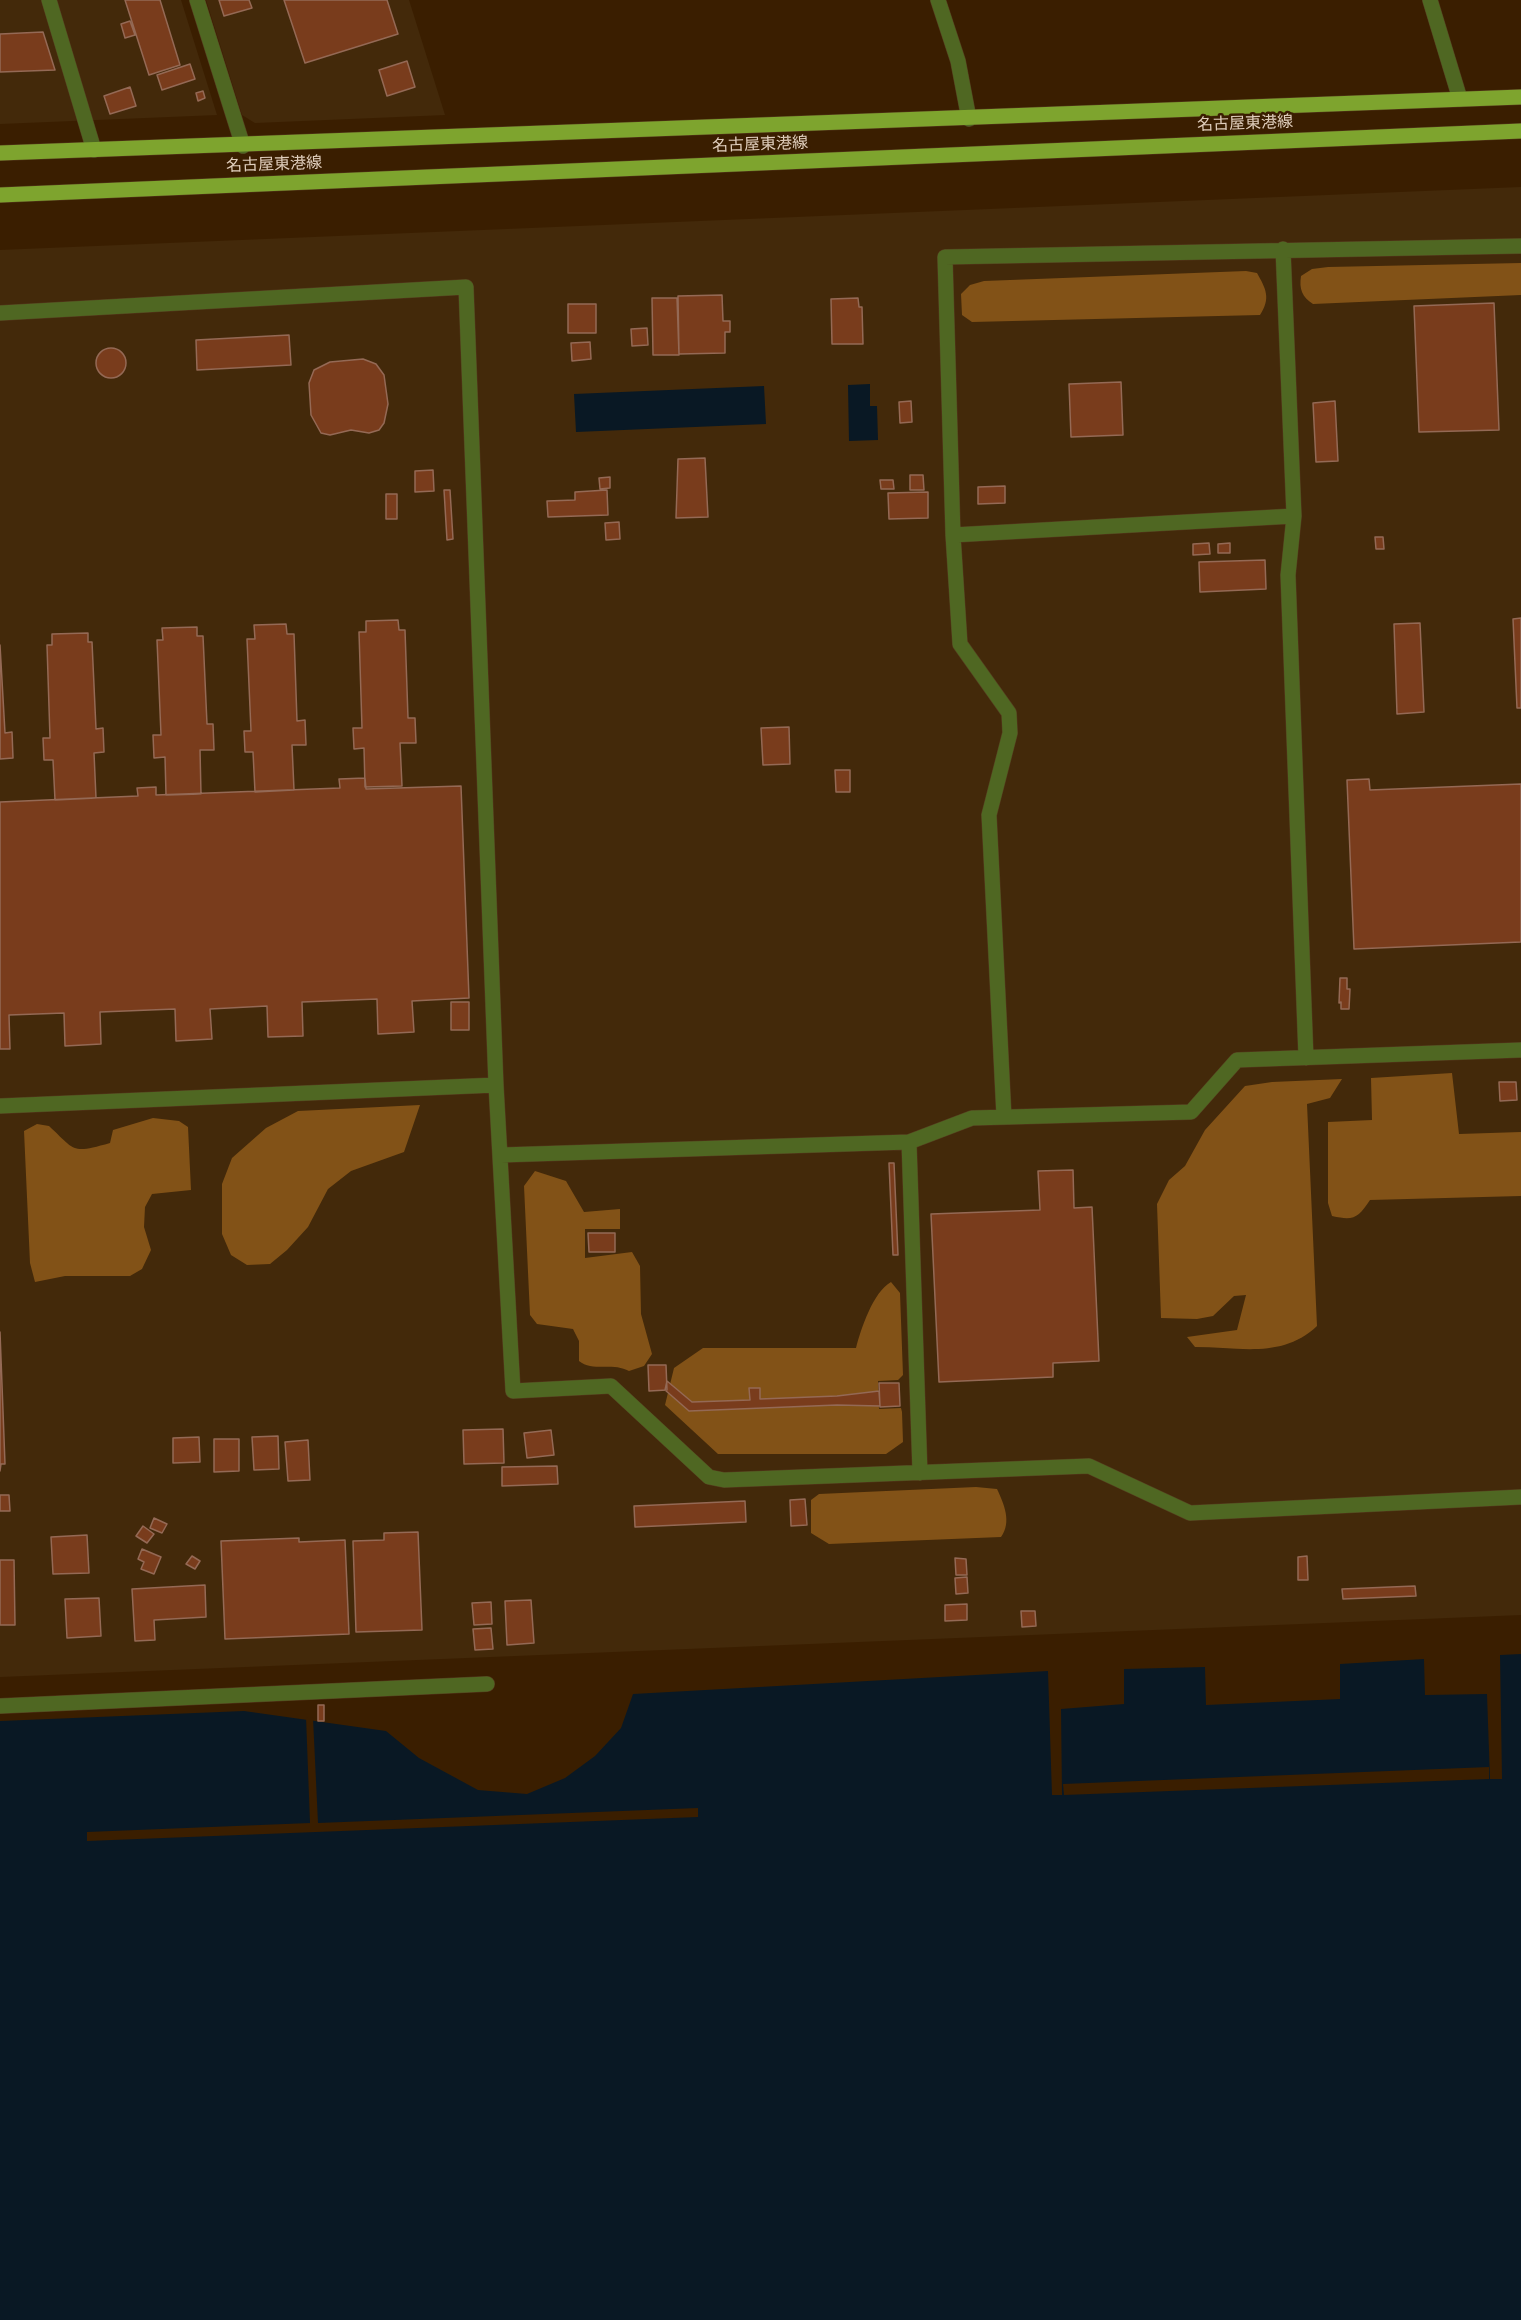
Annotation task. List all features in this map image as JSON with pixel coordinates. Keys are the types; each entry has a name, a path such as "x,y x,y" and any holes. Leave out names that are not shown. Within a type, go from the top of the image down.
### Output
{"main road":[{"name":"名古屋東港線","path":"0,153 243,146 1521,97"},
{"name":"名古屋東港線","path":"0,195 1521,131"}],"street":[{"path":"49,0 94,150"},
{"path":"197,0 243,146"},
{"path":"939,0 958,61 969,119"},
{"path":"1430,0 1460,99"},
{"path":"1004,1117 989,815 1010,733 1009,713 960,644 953,535 945,257 1521,246"},
{"path":"1283,249 1294,516 1288,575 1306,1058"},
{"path":"0,313 466,287 496,1085 513,1392 611,1386 708,1476 724,1480 1089,1466 1190,1513 1521,1497"},
{"path":"953,535 1294,516"},
{"path":"501,1155 909,1142 972,1118 1191,1112 1237,1060 1521,1050"},
{"path":"0,1106 496,1085"},
{"path":"909,1142 920,1473"},
{"path":"0,1706 487,1684"}],"shaded area":[{"path":"0,0 181,0 217,115 0,124"},
{"path":"206,0 409,0 445,115 255,123 242,115"},
{"path":"1521,187 1521,1615 0,1677 0,250"},
{"path":"1521,263 1521,295 1313,304 1306,298 1300,285 1301,276 1312,269 1328,267"},
{"path":"1246,271 1257,273 1265,289 1265,304 1260,315 972,322 962,315 961,294 970,285 984,281"},
{"path":"1452,1073 1459,1134 1521,1132 1521,1196 1370,1200 1355,1217 1332,1216 1328,1203 1328,1122 1372,1120 1371,1078"},
{"path":"1342,1079 1330,1098 1307,1104 1317,1326 1290,1343 1275,1347 1244,1349 1195,1347 1187,1337 1237,1330 1246,1295 1234,1296 1213,1316 1197,1319 1161,1318 1157,1204 1169,1180 1185,1166 1205,1130 1245,1086 1272,1082"},
{"path":"420,1105 404,1152 351,1171 328,1189 308,1227 287,1250 270,1264 247,1265 231,1255 222,1234 222,1184 232,1158 266,1128 298,1111"},
{"path":"153,1118 179,1121 188,1127 191,1190 152,1194 145,1207 144,1227 151,1250 142,1269 130,1276 65,1276 35,1282 30,1263 24,1131 37,1124 49,1126 70,1145 81,1149 110,1143 113,1130"},
{"path":"535,1171 566,1181 584,1212 620,1209 620,1229 585,1229 585,1258 632,1252 640,1266 641,1314 652,1354 644,1366 629,1371 623,1368 584,1364 579,1361 579,1341 573,1329 537,1324 530,1315 524,1186"},
{"path":"891,1282 900,1293 903,1375 898,1380 878,1381 879,1409 901,1408 903,1442 886,1454 718,1454 665,1405 674,1368 703,1348 856,1348 873,1302"},
{"path":"976,1487 997,1489 1006,1519 1001,1537 829,1544 811,1533 811,1500 819,1494"}],"water":[{"path":"870,384 870,406 877,406 878,440 849,441 848,385"},
{"path":"764,386 766,424 576,432 574,394"},
{"path":"1521,1654 1521,2320 0,2320 0,1721 244,1711 386,1731 419,1758 478,1790 527,1794 565,1778 595,1756 621,1728 633,1694 1048,1671 1052,1795 1062,1795 1061,1709 1124,1704 1124,1669 1205,1667 1206,1705 1340,1699 1340,1664 1424,1659 1425,1695 1487,1694 1490,1779 1502,1779 1500,1655"}],"pier":[{"path":"306,1717 313,1718 318,1823 698,1808 698,1817 87,1841 87,1832 310,1823"},
{"path":"1489,1767 1489,1779 1064,1795 1063,1784"}],"building":[{"path":"125,0 160,0 180,65 149,75"},
{"path":"219,0 249,0 252,8 224,16"},
{"path":"284,0 387,0 398,34 305,63"},
{"path":"130,21 135,35 125,38 121,24"},
{"path":"43,32 55,70 0,72 0,34"},
{"path":"407,61 415,87 387,96 379,70"},
{"path":"190,64 195,79 162,90 157,75"},
{"path":"130,87 136,106 110,114 104,96"},
{"path":"203,91 205,98 198,101 196,93"},
{"path":"722,295 723,321 730,321 730,332 725,332 725,353 679,354 678,296"},
{"path":"652,298 677,298 679,355 653,355"},
{"path":"858,298 859,307 862,307 863,344 832,344 831,299"},
{"path":"1494,303 1499,430 1419,432 1414,306"},
{"path":"568,304 596,304 596,333 568,333"},
{"path":"647,328 648,345 632,346 631,329"},
{"path":"289,335 291,365 197,370 196,340"},
{"path":"590,342 591,359 572,361 571,343"},
{"path":"111,348 121,353 126,363 121,373 111,378 101,373 96,363 101,353"},
{"path":"363,359 376,364 384,375 388,404 384,423 379,430 369,433 351,430 330,435 321,433 311,415 309,383 314,370 330,362"},
{"path":"1121,382 1123,435 1071,437 1069,384"},
{"path":"911,401 912,422 900,423 899,402"},
{"path":"1335,401 1338,461 1316,462 1313,403"},
{"path":"705,458 708,517 676,518 678,459"},
{"path":"433,470 434,491 415,492 415,471"},
{"path":"910,475 923,475 924,490 910,490"},
{"path":"610,477 610,488 600,489 599,478"},
{"path":"880,480 893,480 894,489 881,489"},
{"path":"1005,486 1005,503 978,504 978,487"},
{"path":"444,490 450,490 453,539 447,540"},
{"path":"607,490 608,515 548,517 547,501 575,500 575,492"},
{"path":"928,492 928,518 889,519 888,493"},
{"path":"386,494 397,494 397,519 386,519"},
{"path":"619,522 620,539 606,540 605,523"},
{"path":"1375,537 1383,537 1384,549 1376,549"},
{"path":"1209,543 1210,554 1193,555 1193,544"},
{"path":"1230,543 1230,553 1218,553 1218,544"},
{"path":"1265,560 1266,589 1200,592 1199,562"},
{"path":"1521,618 1521,708 1517,708 1513,619"},
{"path":"398,620 399,630 405,630 408,718 415,718 416,743 400,743 402,786 365,787 364,748 354,749 353,728 362,728 359,632 366,632 366,621"},
{"path":"1420,623 1424,712 1397,714 1394,624"},
{"path":"286,624 287,634 294,634 297,721 305,720 306,745 292,745 294,790 255,792 253,752 245,752 244,731 251,731 247,639 255,639 254,625"},
{"path":"197,627 197,636 203,636 207,724 213,724 214,750 200,750 201,794 166,795 165,757 154,758 153,735 161,735 157,640 163,640 162,628"},
{"path":"88,633 88,642 92,642 96,729 103,728 104,752 94,753 96,798 55,800 53,760 44,760 43,738 50,738 47,645 52,645 52,634"},
{"path":"0,645 5,733 12,732 13,758 0,759"},
{"path":"789,727 790,764 763,765 761,728"},
{"path":"835,770 850,770 850,792 836,792"},
{"path":"365,778 366,789 461,786 469,998 412,1001 414,1032 378,1034 377,999 302,1002 303,1036 268,1037 267,1006 210,1009 212,1039 176,1041 175,1009 100,1012 101,1044 65,1046 64,1013 9,1015 10,1049 0,1049 0,802 138,796 137,788 156,787 156,795 340,788 339,779"},
{"path":"1369,779 1370,790 1521,784 1521,942 1354,949 1347,780"},
{"path":"1340,978 1347,978 1347,989 1350,989 1349,1009 1341,1009 1341,1002 1339,1003"},
{"path":"451,1002 469,1002 469,1030 451,1030"},
{"path":"1499,1082 1516,1082 1517,1100 1500,1101"},
{"path":"889,1163 894,1163 898,1255 893,1255"},
{"path":"1073,1170 1074,1208 1092,1207 1099,1361 1053,1363 1053,1377 939,1382 931,1214 1040,1210 1038,1171"},
{"path":"588,1233 615,1233 615,1252 589,1252"},
{"path":"0,1332 5,1464 1,1464 0,1471"},
{"path":"648,1365 666,1365 667,1390 649,1391"},
{"path":"667,1381 692,1402 750,1400 749,1388 760,1388 760,1399 837,1396 879,1391 880,1406 837,1405 689,1411 665,1390"},
{"path":"879,1383 899,1383 900,1406 880,1407"},
{"path":"503,1429 504,1463 464,1464 463,1430"},
{"path":"551,1430 554,1455 527,1458 524,1433"},
{"path":"278,1436 279,1469 254,1470 252,1437"},
{"path":"199,1437 200,1462 173,1463 173,1438"},
{"path":"214,1439 239,1439 239,1471 214,1472"},
{"path":"308,1440 310,1480 288,1481 285,1442"},
{"path":"557,1466 558,1484 502,1486 502,1467"},
{"path":"0,1495 9,1495 10,1511 0,1511"},
{"path":"805,1499 807,1525 791,1526 790,1500"},
{"path":"745,1501 746,1522 635,1527 634,1506"},
{"path":"154,1518 167,1524 162,1533 150,1528"},
{"path":"143,1526 154,1534 147,1543 136,1536"},
{"path":"418,1532 422,1630 356,1632 353,1541 384,1540 384,1533"},
{"path":"87,1535 89,1573 53,1574 51,1537"},
{"path":"299,1538 299,1542 345,1540 349,1634 225,1639 221,1541"},
{"path":"142,1549 161,1557 154,1574 141,1569 144,1562 138,1559"},
{"path":"192,1556 200,1561 195,1569 186,1564"},
{"path":"1307,1556 1308,1580 1298,1580 1298,1557"},
{"path":"955,1558 966,1559 967,1575 956,1575"},
{"path":"0,1560 14,1560 15,1625 0,1625"},
{"path":"967,1577 968,1593 956,1594 955,1578"},
{"path":"205,1585 206,1617 154,1620 155,1640 135,1641 132,1589"},
{"path":"1415,1586 1416,1596 1343,1599 1342,1589"},
{"path":"99,1598 101,1636 67,1638 65,1599"},
{"path":"531,1600 534,1643 507,1645 505,1601"},
{"path":"491,1602 492,1624 474,1625 472,1603"},
{"path":"967,1604 967,1620 945,1621 945,1605"},
{"path":"1021,1611 1035,1611 1036,1626 1022,1627"},
{"path":"491,1628 493,1649 475,1650 473,1629"},
{"path":"318,1705 324,1705 324,1721 318,1721"}]}
